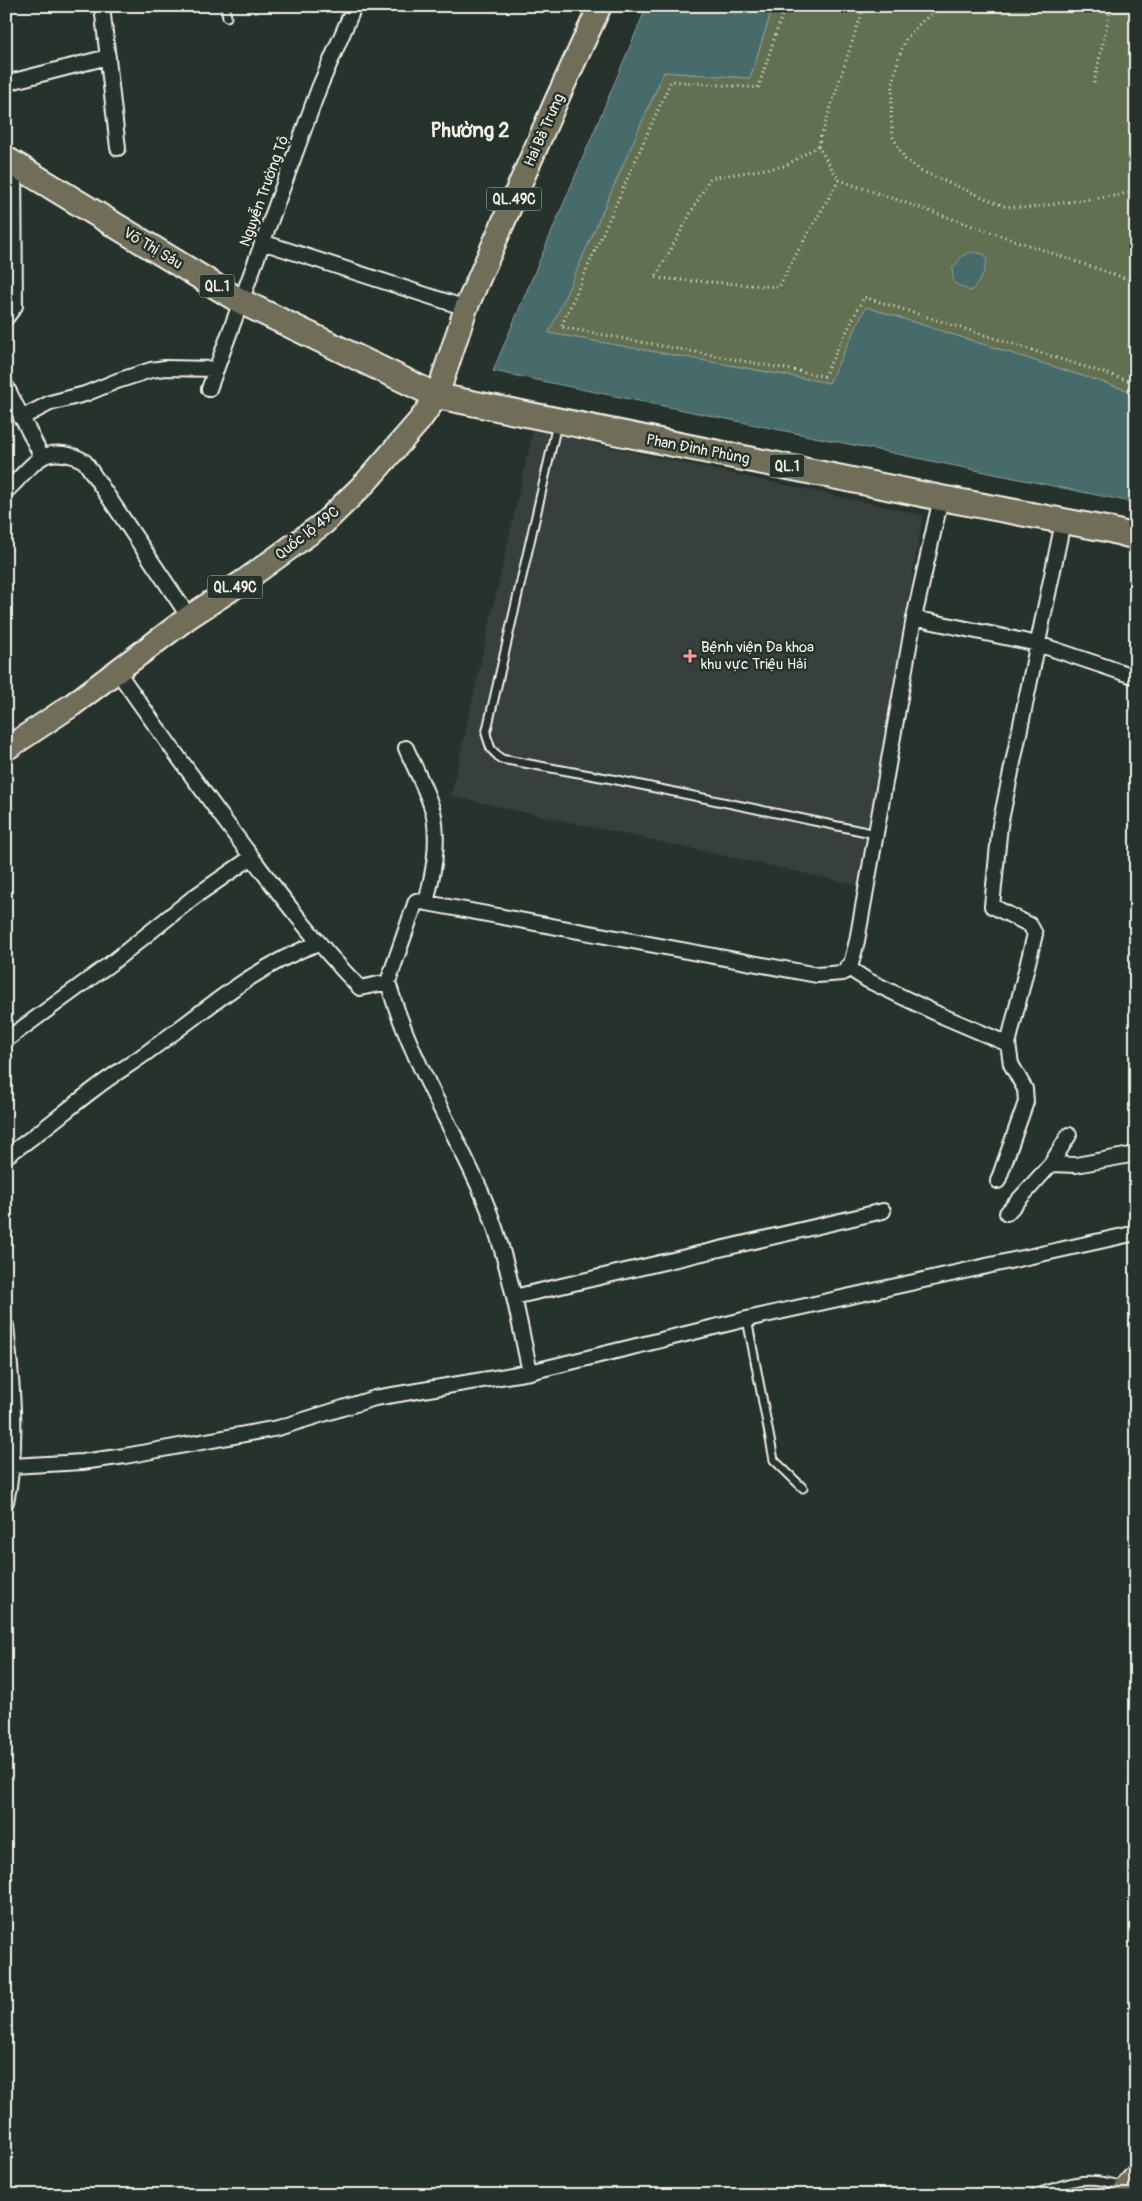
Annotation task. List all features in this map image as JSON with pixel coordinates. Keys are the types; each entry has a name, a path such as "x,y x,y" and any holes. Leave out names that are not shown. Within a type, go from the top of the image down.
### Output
{"highway":[{"name":"Võ Thị Sáu","path":"10,161 240,300 438,396"},
{"name":"Phan Đình Phùng","path":"438,396 941,498 1106,529 1136,537"}],"main road":[{"name":"Hai Bà Trưng","path":"438,396 466,308 557,99 600,6"},
{"name":"Quốc lộ 49C","path":"6,749 118,672 189,617 238,585 324,523 395,451 438,396"}],"street":[{"path":"102,6 118,148"},
{"name":"Nguyễn Trường Tộ","path":"209,389 319,88 353,6"},
{"path":"6,83 108,57"},
{"path":"6,318 15,306 10,161"},
{"path":"262,242 466,308"},
{"path":"21,418 50,403 85,394 150,370 165,368 215,370"},
{"path":"6,386 42,458"},
{"path":"6,491 42,458 64,454 76,455 85,462 189,617"},
{"path":"530,1372 500,1242 483,1196 406,1033 388,982 416,901 817,975 843,973 851,964 856,940 914,618 941,498"},
{"path":"998,1180 1027,1095 1011,1064 1008,1044 1034,931 1030,925 992,906 1000,825 1063,522"},
{"path":"914,618 1038,644 1136,677"},
{"path":"118,672 159,732 319,943 360,988 388,982"},
{"path":"406,748 434,814 436,837 434,871 426,903"},
{"path":"6,1040 114,961 194,897 252,857"},
{"path":"6,1156 33,1138 97,1087 251,975 294,952 319,943"},
{"path":"848,967 867,980 940,1015 1008,1044"},
{"path":"1008,1213 1051,1164 1069,1135"},
{"path":"1051,1164 1076,1165 1136,1154"},
{"path":"514,1297 883,1211"},
{"path":"12,1466 82,1462 125,1456 278,1428 356,1403 397,1393 530,1372 747,1319 1136,1233"},
{"path":"6,1326 12,1416 12,1466 6,1502"}],"lane":[{"path":"225,6 227,17"},
{"path":"558,420 486,734 491,749 501,759 612,779 876,834"},
{"path":"747,1319 774,1460 803,1488"},
{"path":"1031,2195 1078,2180 1101,2180 1128,2186"}],"path":[{"path":"784,6 758,88 671,81 561,327 824,376 864,297 1136,383"},
{"path":"839,180 779,287 655,278 710,178 785,166 818,146 864,6"},
{"path":"943,6 921,22 906,39 895,74 891,116 892,130 893,137 905,158 920,171 1004,206 1026,208 1119,196 1136,190"},
{"path":"1094,83 1112,6"},
{"path":"818,146 839,180 1136,282"}],"shaded area":[{"name":"Bệnh viện Đa khoa khu vực Triệu Hải","path":"533,430 923,515 858,885 451,796"}],"green space":[{"path":"773,6 1136,6 1136,393 866,307 829,383 548,333 664,72 750,78"}],"water":[{"path":"647,6 773,6 750,78 664,72 549,333 829,383 866,307 1136,393 1136,503 493,371"},
{"path":"972,252 983,254 987,258 982,277 970,291 954,283 952,270 962,256"}],"place":[{"name":"Bệnh viện Đa khoa khu vực Triệu Hải","path":"690,656"}],"district":[{"name":"Phường 2","path":"470,130"}]}
